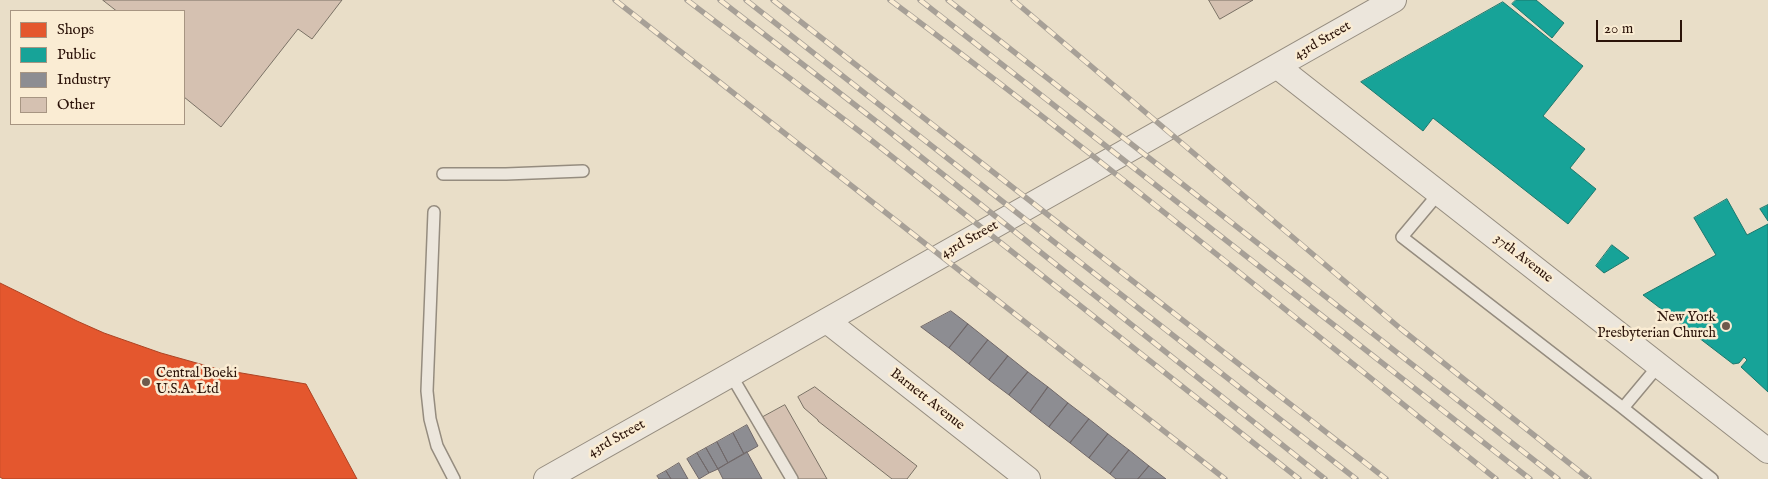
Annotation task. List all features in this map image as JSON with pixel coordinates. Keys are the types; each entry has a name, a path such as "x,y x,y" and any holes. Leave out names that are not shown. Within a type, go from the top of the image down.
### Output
{"street":[{"name":"43rd Street","path":"546,479 1394,0"},
{"name":"37th Avenue","path":"1278,67 1768,451"},
{"name":"Barnett Avenue","path":"827,321 1028,479"}],"lane":[{"path":"444,174 583,171"},
{"path":"1439,192 1402,237 1712,479"},
{"path":"434,212 428,392 430,419 437,446 454,479"},
{"path":"1623,408 1659,365"},
{"path":"731,375 792,479"}],"building: Shops":[{"name":"Central Boeki U.S.A. Ltd","path":"0,283 104,333 161,353 218,369 306,384 357,479 3,479 0,477"}],"building: Public":[{"path":"1516,0 1536,0 1564,23 1552,38 1512,4"},
{"path":"1503,2 1583,66 1543,116 1585,149 1570,168 1596,189 1568,224 1433,118 1423,131 1361,82"},
{"name":"New York Presbyterian Church","path":"1727,199 1747,235 1768,224 1768,392 1741,367 1747,360 1744,357 1739,363 1733,364 1643,295 1716,255 1694,218"},
{"path":"1768,205 1768,221 1760,209"},
{"path":"1612,245 1629,258 1604,273 1596,266"}],"building: Industry":[{"path":"951,311 968,324 949,348 921,327"},
{"path":"968,324 988,340 969,364 949,348"},
{"path":"988,340 1008,356 989,380 969,364"},
{"path":"1008,356 1028,372 1009,395 989,380"},
{"path":"1028,372 1048,387 1030,412 1009,395"},
{"path":"1048,387 1068,403 1049,427 1030,412"},
{"path":"1068,403 1089,419 1070,443 1049,427"},
{"path":"1089,419 1108,434 1089,458 1070,443"},
{"path":"747,425 758,446 744,454 733,433"},
{"path":"733,433 744,454 728,463 717,442"},
{"path":"1108,434 1129,450 1110,474 1089,458"},
{"path":"717,442 728,463 718,469 706,448"},
{"path":"706,448 718,469 709,473 697,453"},
{"path":"1129,450 1149,466 1138,479 1116,479 1110,474"},
{"path":"747,452 762,479 723,479 718,469"},
{"path":"697,453 709,473 699,479 687,459"},
{"path":"679,463 688,479 671,479 666,471"},
{"path":"1149,466 1166,479 1138,479"},
{"path":"666,471 671,479 659,479 657,476"}],"building: Other":[{"path":"103,0 342,0 312,39 298,29 221,127 185,98 185,10 116,10"},
{"path":"1209,0 1253,0 1220,19"},
{"path":"815,387 917,466 907,479 892,479 804,408 798,397"},
{"path":"785,405 827,479 798,479 763,417"}],"railway":[{"path":"615,0 1225,479"},
{"path":"687,0 871,140 1299,479"},
{"path":"720,0 886,129 1325,479"},
{"path":"746,0 1356,479"},
{"path":"773,0 1386,479"},
{"path":"890,0 1119,177 1496,479"},
{"path":"920,0 1530,479"},
{"path":"948,0 1558,479"},
{"path":"1013,0 1401,329 1589,479"}],"place":[{"name":"New York Presbyterian Church","path":"1726,326"},
{"name":"Central Boeki U.S.A. Ltd","path":"146,382"}]}
